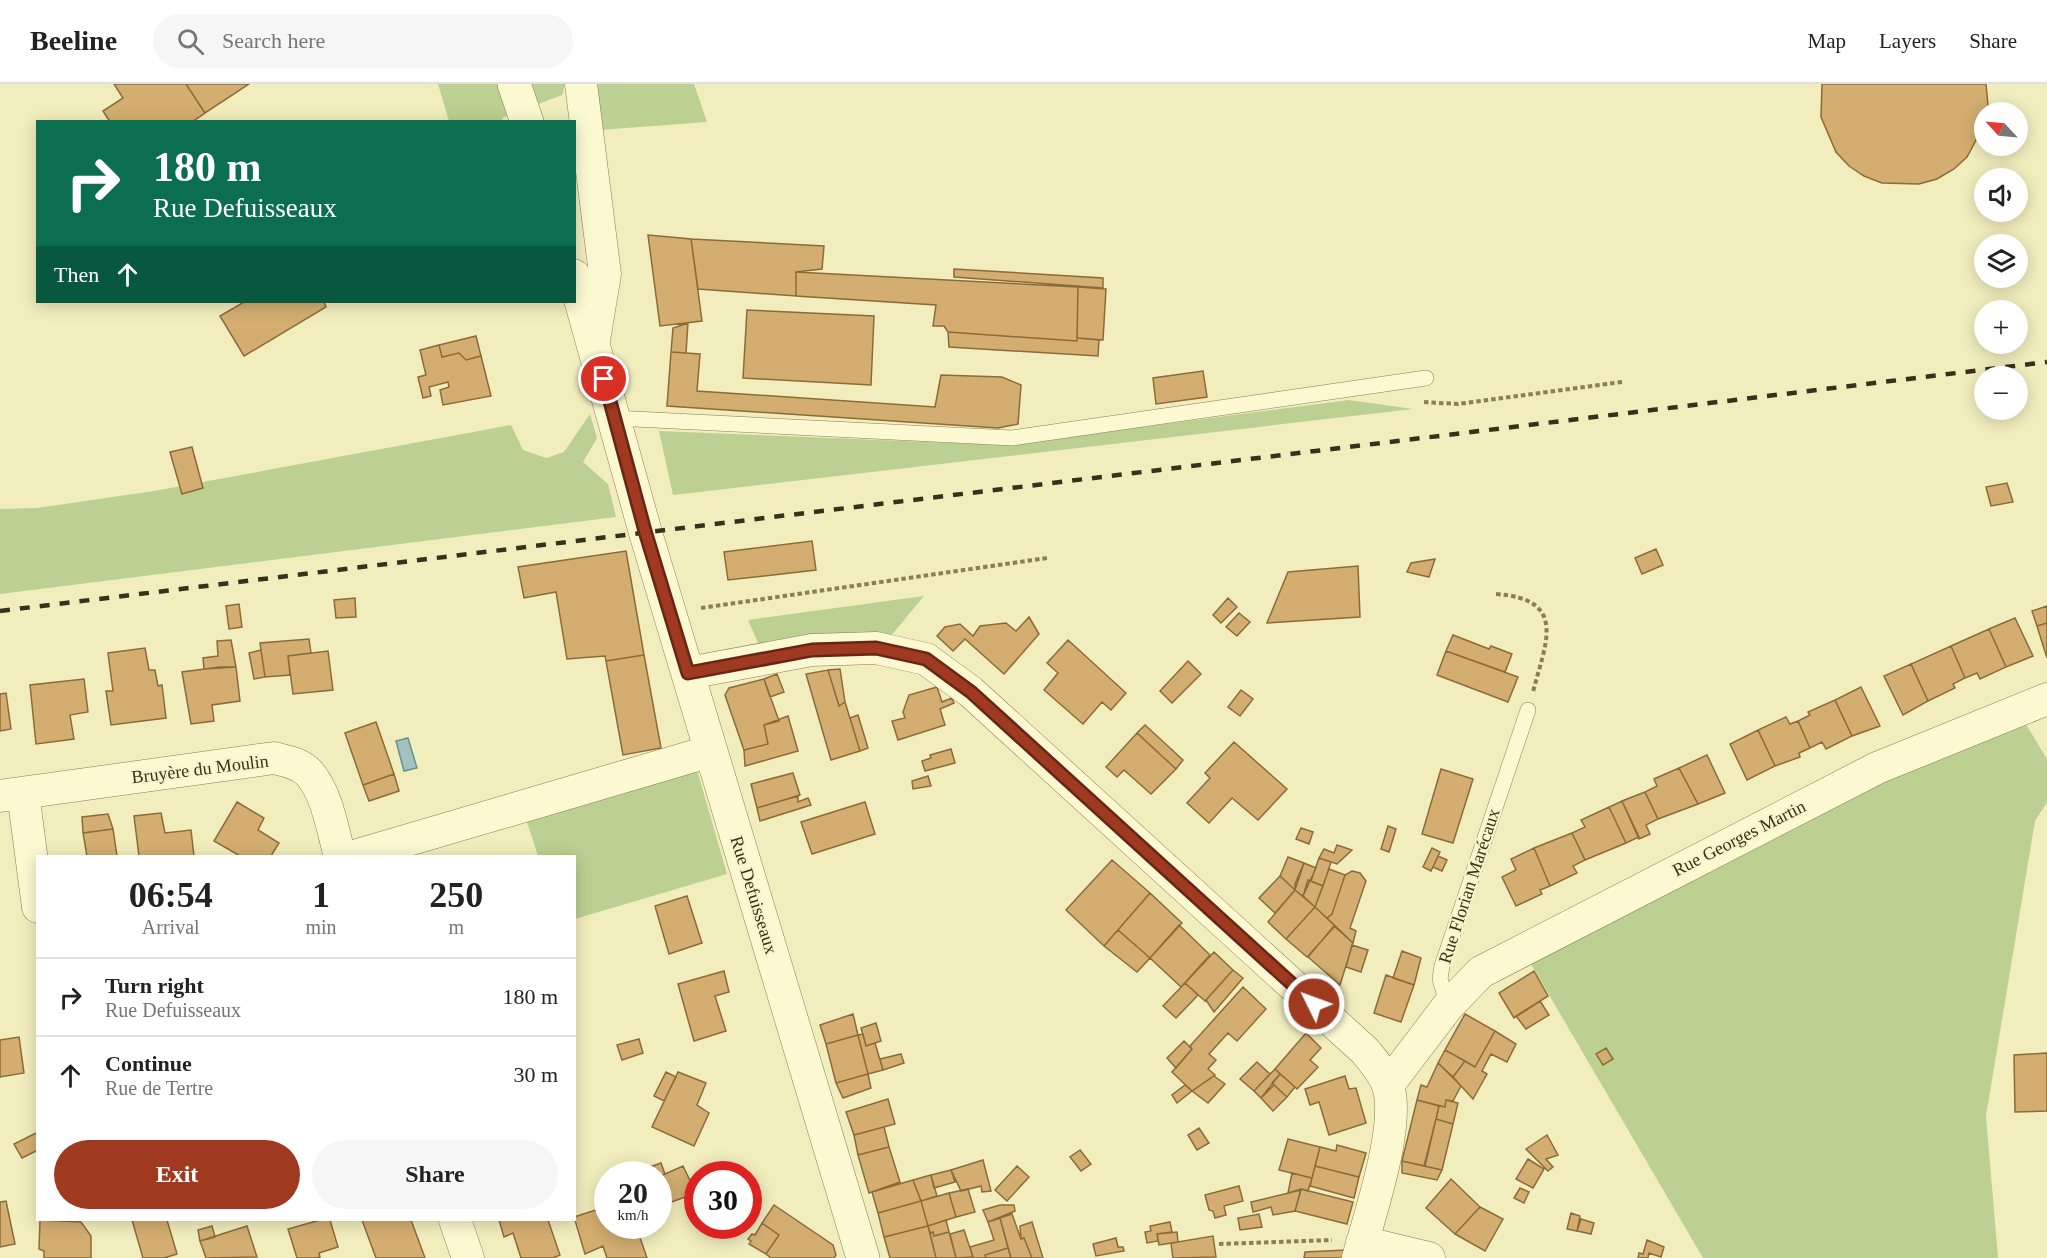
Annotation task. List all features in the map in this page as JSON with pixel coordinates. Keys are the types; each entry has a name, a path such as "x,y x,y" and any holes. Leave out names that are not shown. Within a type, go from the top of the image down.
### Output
{"street":[{"path":"514,84 526,120"},
{"path":"573,120 581,86"},
{"path":"581,86 582,160 605,274 594,340"},
{"name":"Rue Defuisseaux","path":"576,282 594,340 645,531 863,1258"},
{"path":"688,673 812,650 876,648 926,659 971,692 1365,1051 1388,1085 1391,1105 1387,1145 1360,1250 1429,1258"},
{"name":"Rue Georges Martin","path":"1448,1006 1481,972 1705,855 1877,768 2047,699"},
{"path":"357,855 711,751"},
{"name":"Bruyère du Moulin","path":"12,794 274,758 299,765 308,772 322,795 340,855"},
{"path":"12,794 36,899"},
{"path":"1388,1085 1448,1006"},
{"path":"455,1221 468,1258"}],"lane":[{"path":"615,418 1012,438 1426,378"},
{"name":"Rue Florian Marécaux","path":"1448,1006 1440,979 1442,966 1528,710"}],"path":[{"path":"1419,402 1458,404 1622,382"},
{"path":"670,613 1047,558"},
{"path":"1496,594 1515,595 1528,601 1546,619 1549,630 1528,710"},
{"path":"1219,1244 1346,1239 1360,1250"}],"green space":[{"path":"438,84 565,84 562,95 502,118 502,120 449,120"},
{"path":"594,84 694,84 707,122 599,130"},
{"path":"1349,400 1413,409 673,495 659,431 1004,445"},
{"path":"590,414 597,438 583,462 608,484 616,517 0,594 0,509 37,508 154,491 511,425 523,450 546,458 564,452"},
{"path":"924,596 890,637 843,633 759,645 748,620"},
{"path":"2024,721 2047,759 2047,802 2035,821 1986,1116 1998,1258 1703,1258 1531,964 1873,781"},
{"path":"695,763 727,874 576,919 576,855 538,855 524,813"}],"water":[{"path":"408,738 417,768 404,771 396,741"}],"building":[{"path":"114,84 186,84 205,113 195,120 109,120 103,111 123,98"},
{"path":"186,84 249,84 205,113"},
{"path":"1822,84 1986,84 1988,102 1974,102 1974,144 1967,157 1954,169 1937,179 1919,184 1882,183 1864,176 1849,166 1836,152 1821,117"},
{"path":"648,235 691,239 702,321 660,326"},
{"path":"691,239 824,246 822,269 796,272 796,296 698,289"},
{"path":"954,269 1103,278 1103,288 954,277"},
{"path":"796,272 1078,287 1077,341 948,332 944,326 933,326 936,305 796,296"},
{"path":"1078,287 1106,289 1103,340 1077,338"},
{"path":"242,303 324,303 326,307 244,356 220,316"},
{"path":"747,310 874,316 871,385 743,378"},
{"path":"688,323 686,353 671,352 673,328"},
{"path":"948,332 1077,341 1077,338 1099,340 1098,356 949,347"},
{"path":"476,336 481,356 466,360 459,353 442,357 439,345"},
{"path":"439,345 442,357 459,353 466,360 481,356 491,396 443,405 440,390 449,387 448,382 429,387 431,396 423,398 418,377 426,375 420,350"},
{"path":"671,352 700,354 697,391 935,407 941,375 1002,377 1021,385 1018,424 998,428 667,406"},
{"path":"1203,371 1207,397 1156,404 1153,378"},
{"path":"192,447 203,488 182,494 170,452"},
{"path":"2007,483 2013,502 1991,506 1986,487"},
{"path":"812,541 816,570 728,580 724,552"},
{"path":"1656,549 1663,565 1642,574 1635,558"},
{"path":"626,551 644,655 606,661 605,656 567,659 556,592 524,598 518,567"},
{"path":"1435,559 1429,577 1407,572 1411,563"},
{"path":"1358,566 1360,617 1267,623 1288,572"},
{"path":"355,598 356,617 336,618 334,600"},
{"path":"1228,598 1237,607 1221,623 1213,615"},
{"path":"239,604 242,627 229,629 226,606"},
{"path":"2047,606 2047,623 2037,626 2032,611"},
{"path":"1239,613 1250,622 1237,636 1226,627"},
{"path":"1029,617 1039,634 1004,674 965,639 953,651 937,636 945,627 960,624 973,636 980,626 1006,623 1016,631"},
{"path":"2015,618 2033,656 2006,667 1989,629"},
{"path":"2047,623 2047,658 2037,626"},
{"path":"1989,629 2006,667 1980,679 1977,673 1965,678 1951,646"},
{"path":"1453,635 1489,649 1491,646 1512,654 1505,672 1446,651"},
{"path":"309,639 311,653 288,656 290,675 265,677 260,643"},
{"path":"231,640 236,667 204,669 203,658 218,656 217,641"},
{"path":"1068,640 1126,693 1111,710 1102,702 1083,724 1044,690 1058,673 1047,663"},
{"path":"1951,646 1965,678 1953,684 1955,688 1928,701 1911,664"},
{"path":"145,648 149,670 155,670 158,686 162,685 166,718 111,725 106,691 113,691 108,653"},
{"path":"261,650 265,677 254,679 249,653"},
{"path":"328,651 333,690 293,694 288,656"},
{"path":"1446,651 1518,677 1508,702 1437,675"},
{"path":"644,655 661,748 623,755 606,661"},
{"path":"1188,661 1201,674 1172,703 1160,691"},
{"path":"1911,664 1928,701 1903,715 1884,676"},
{"path":"236,667 240,701 212,705 214,721 191,724 182,672"},
{"path":"840,669 845,702 839,706 828,670"},
{"path":"828,670 839,706 845,702 860,751 831,760 806,674"},
{"path":"777,674 784,692 770,697 764,679"},
{"path":"84,679 88,712 70,715 74,739 36,744 30,685"},
{"path":"764,679 779,721 764,725 768,744 744,750 725,695 729,688"},
{"path":"937,687 942,702 952,698 954,703 940,709 945,725 898,740 892,721 905,718 903,712 909,695"},
{"path":"1861,687 1880,726 1852,736 1835,700"},
{"path":"1241,690 1253,699 1240,716 1228,707"},
{"path":"6,693 11,729 0,731 0,694"},
{"path":"1835,700 1852,736 1826,749 1822,742 1810,748 1798,721 1810,715 1808,712"},
{"path":"858,715 868,748 860,751 850,718"},
{"path":"788,716 798,751 745,766 744,750 768,744 764,725"},
{"path":"1786,717 1790,724 1798,721 1810,748 1799,753 1800,757 1775,766 1758,730"},
{"path":"376,722 394,774 363,785 345,733"},
{"path":"1145,725 1183,760 1176,769 1137,733"},
{"path":"1758,730 1775,766 1747,780 1730,744"},
{"path":"1137,733 1176,769 1151,794 1124,770 1117,777 1106,767"},
{"path":"1234,742 1287,789 1258,820 1232,798 1209,823 1187,803 1210,778 1205,773"},
{"path":"951,749 955,763 925,771 922,761 931,758 930,755"},
{"path":"1707,755 1725,793 1698,804 1679,768"},
{"path":"1679,768 1698,804 1658,819 1645,792 1657,786 1654,779"},
{"path":"1441,769 1473,779 1453,843 1422,834"},
{"path":"793,773 800,795 757,808 751,784"},
{"path":"394,774 399,791 369,801 363,785"},
{"path":"928,776 931,786 913,789 912,781"},
{"path":"1645,792 1658,819 1646,825 1650,834 1639,839 1622,801"},
{"path":"798,796 798,802 808,798 811,805 760,821 757,808"},
{"path":"1622,801 1639,837 1626,843 1609,807"},
{"path":"237,802 264,818 258,830 279,843 272,855 238,855 214,841"},
{"path":"865,802 875,834 812,854 801,822"},
{"path":"1609,807 1626,843 1585,860 1572,833 1585,827 1581,820"},
{"path":"161,813 165,833 191,830 194,855 139,855 134,816"},
{"path":"108,814 113,829 83,833 82,817"},
{"path":"1388,826 1396,829 1389,852 1381,849"},
{"path":"1301,828 1313,832 1309,844 1296,839"},
{"path":"113,829 117,855 87,855 83,833"},
{"path":"1572,833 1585,860 1573,866 1577,873 1550,886 1534,848"},
{"path":"1337,845 1352,850 1337,864 1319,858 1324,849 1334,853"},
{"path":"1432,848 1440,852 1431,871 1423,867"},
{"path":"1534,848 1550,886 1540,890 1542,894 1516,906 1502,877 1516,870 1511,859"},
{"path":"1438,856 1447,860 1442,871 1433,867"},
{"path":"1288,857 1304,863 1295,890 1280,876"},
{"path":"1319,858 1331,862 1323,886 1311,881"},
{"path":"1112,860 1150,893 1104,946 1066,910"},
{"path":"1304,863 1316,868 1303,896 1295,890 1295,884"},
{"path":"1329,869 1345,875 1332,914 1327,918 1315,907"},
{"path":"1352,871 1360,873 1366,881 1350,928 1356,931 1353,943 1327,918 1332,914 1345,875"},
{"path":"1280,876 1295,890 1275,913 1259,898"},
{"path":"1308,880 1323,886 1315,907 1303,896"},
{"path":"1295,890 1315,907 1286,939 1268,922"},
{"path":"1150,893 1182,923 1150,958 1118,930"},
{"path":"687,896 702,943 669,954 655,906"},
{"path":"1315,907 1335,926 1307,957 1286,939"},
{"path":"1179,925 1210,955 1181,987 1150,958"},
{"path":"1334,926 1353,943 1340,985 1308,957"},
{"path":"1118,930 1150,958 1137,972 1104,946"},
{"path":"1352,945 1368,950 1361,972 1346,967"},
{"path":"1402,951 1421,958 1414,985 1393,978"},
{"path":"1214,952 1233,970 1205,1001 1185,983"},
{"path":"1233,970 1243,978 1214,1012 1206,1000"},
{"path":"724,971 729,992 715,996 726,1031 694,1041 678,984"},
{"path":"1534,971 1548,996 1514,1018 1499,993"},
{"path":"1386,975 1414,985 1401,1022 1374,1013"},
{"path":"1185,983 1198,995 1176,1018 1163,1006"},
{"path":"1243,987 1266,1009 1237,1041 1228,1033 1209,1054 1216,1060 1208,1069 1215,1075 1192,1091 1172,1072 1192,1049 1190,1046"},
{"path":"1540,1001 1549,1015 1526,1029 1516,1016"},
{"path":"853,1014 858,1035 826,1044 820,1025"},
{"path":"1465,1014 1495,1031 1475,1067 1445,1050"},
{"path":"876,1023 881,1041 866,1046 861,1028"},
{"path":"1495,1031 1516,1044 1507,1062 1491,1054 1482,1071 1487,1074 1473,1099 1453,1077 1465,1061 1475,1067"},
{"path":"1306,1033 1321,1048 1310,1060 1318,1067 1297,1089 1275,1069"},
{"path":"863,1034 866,1046 875,1043 883,1070 868,1074 858,1035"},
{"path":"858,1035 868,1074 836,1083 826,1044"},
{"path":"19,1037 24,1073 0,1077 0,1040"},
{"path":"639,1039 643,1053 622,1060 617,1045"},
{"path":"1184,1041 1192,1049 1176,1068 1167,1058"},
{"path":"1606,1048 1613,1059 1603,1065 1596,1054"},
{"path":"1445,1050 1465,1061 1453,1077 1438,1063"},
{"path":"2047,1053 2047,1111 2015,1112 2014,1055"},
{"path":"901,1054 904,1063 883,1070 880,1059"},
{"path":"1257,1062 1270,1074 1254,1091 1240,1079"},
{"path":"1438,1063 1461,1086 1453,1101 1446,1100 1445,1107 1417,1100 1421,1085 1427,1087"},
{"path":"1275,1069 1280,1074 1261,1098 1254,1091"},
{"path":"666,1072 676,1077 664,1101 654,1096"},
{"path":"678,1072 706,1083 697,1105 709,1113 694,1146 652,1127"},
{"path":"868,1074 871,1088 843,1098 836,1083"},
{"path":"1280,1074 1295,1087 1287,1097 1272,1083"},
{"path":"1214,1076 1225,1084 1208,1103 1192,1091"},
{"path":"1345,1076 1349,1089 1356,1088 1366,1123 1329,1135 1319,1102 1310,1105 1305,1089"},
{"path":"1185,1085 1192,1091 1177,1103 1172,1095"},
{"path":"1274,1085 1287,1097 1273,1111 1261,1098"},
{"path":"888,1099 895,1124 854,1135 846,1112"},
{"path":"1417,1100 1439,1106 1425,1166 1402,1161"},
{"path":"1446,1100 1458,1103 1453,1124 1436,1119 1439,1106 1445,1107"},
{"path":"1436,1119 1453,1124 1442,1170 1424,1166"},
{"path":"884,1127 889,1147 858,1155 854,1135"},
{"path":"1199,1128 1209,1143 1197,1150 1188,1135"},
{"path":"36,1133 36,1151 22,1158 14,1144"},
{"path":"1547,1135 1558,1155 1546,1159 1553,1167 1548,1171 1526,1149"},
{"path":"1288,1139 1320,1147 1312,1178 1279,1170"},
{"path":"1337,1145 1366,1153 1359,1177 1315,1166 1320,1147 1336,1151"},
{"path":"889,1147 900,1182 869,1193 858,1155"},
{"path":"1080,1150 1091,1164 1081,1171 1070,1157"},
{"path":"1528,1159 1544,1169 1533,1188 1516,1179"},
{"path":"983,1160 991,1191 982,1192 981,1186 961,1191 951,1170"},
{"path":"1402,1161 1442,1170 1437,1180 1402,1173"},
{"path":"683,1166 684,1168 684,1197 672,1202 672,1171"},
{"path":"1017,1166 1029,1177 1007,1201 995,1190"},
{"path":"1315,1166 1359,1177 1354,1198 1310,1186"},
{"path":"951,1170 955,1182 934,1188 931,1175"},
{"path":"1292,1173 1312,1178 1308,1191 1301,1189 1288,1193"},
{"path":"931,1175 937,1196 921,1201 913,1180"},
{"path":"1451,1179 1480,1207 1455,1234 1426,1208"},
{"path":"913,1180 921,1201 878,1213 872,1192"},
{"path":"1239,1186 1243,1201 1224,1206 1226,1215 1215,1218 1213,1211 1209,1210 1205,1195"},
{"path":"1520,1188 1529,1192 1524,1203 1514,1198"},
{"path":"968,1189 975,1212 956,1217 949,1193"},
{"path":"1301,1189 1353,1202 1347,1224 1295,1211"},
{"path":"1301,1190 1295,1211 1273,1215 1271,1207 1253,1212 1251,1202"},
{"path":"949,1193 956,1217 928,1226 921,1201"},
{"path":"6,1201 15,1244 0,1247 0,1202"},
{"path":"921,1201 928,1226 884,1237 878,1213"},
{"path":"774,1205 833,1245 836,1255 834,1258 771,1258 766,1254 779,1235 762,1223"},
{"path":"1000,1205 1014,1205 1015,1211 988,1222 983,1210"},
{"path":"1480,1207 1503,1219 1485,1251 1455,1234"},
{"path":"594,1211 594,1239 640,1239 647,1258 607,1258 603,1246 585,1254 576,1216"},
{"path":"1571,1213 1580,1216 1577,1231 1567,1229"},
{"path":"1012,1214 1021,1239 1024,1238 1032,1258 1011,1258 1000,1218"},
{"path":"1259,1214 1262,1227 1240,1230 1238,1218"},
{"path":"1000,1218 1008,1248 985,1255 986,1258 973,1258 970,1247 994,1240 988,1222"},
{"path":"1581,1219 1594,1223 1591,1234 1577,1231"},
{"path":"946,1220 949,1232 934,1236 933,1232 930,1233 928,1226"},
{"path":"40,1221 81,1222 91,1236 91,1258 44,1258 44,1251 39,1249"},
{"path":"132,1221 167,1221 177,1254 164,1258 143,1258"},
{"path":"316,1221 330,1221 338,1247 319,1253 320,1257 297,1258 288,1229"},
{"path":"362,1221 411,1221 425,1258 376,1258"},
{"path":"499,1221 548,1221 560,1255 553,1258 521,1258 513,1233 504,1237"},
{"path":"1032,1222 1043,1258 1032,1258 1024,1238 1021,1239 1020,1226"},
{"path":"1170,1222 1172,1232 1157,1234 1158,1241 1147,1243 1145,1232 1151,1231 1150,1226"},
{"path":"762,1223 779,1235 766,1254 749,1244 751,1241 748,1239 762,1239"},
{"path":"212,1226 215,1237 200,1241 198,1230"},
{"path":"247,1226 257,1257 206,1258 200,1241"},
{"path":"928,1226 936,1258 890,1258 884,1237"},
{"path":"964,1230 973,1257 956,1258 950,1234"},
{"path":"933,1232 934,1236 949,1232 956,1258 936,1258 930,1233"},
{"path":"1177,1232 1178,1242 1159,1245 1157,1234"},
{"path":"1213,1236 1216,1257 1173,1258 1171,1243"},
{"path":"1116,1238 1118,1247 1123,1247 1124,1251 1096,1256 1093,1244"},
{"path":"1647,1240 1664,1247 1661,1257 1649,1253 1648,1258 1638,1258 1639,1253 1643,1254"},
{"path":"1008,1248 1011,1258 986,1258 985,1255"},
{"path":"1345,1250 1343,1258 1304,1258 1305,1252"}],"railway":[{"path":"0,611 2047,362"}],"route":[{"path":"604,379 645,531 688,673 812,650 876,648 926,659 971,692 1314,1004"}]}
